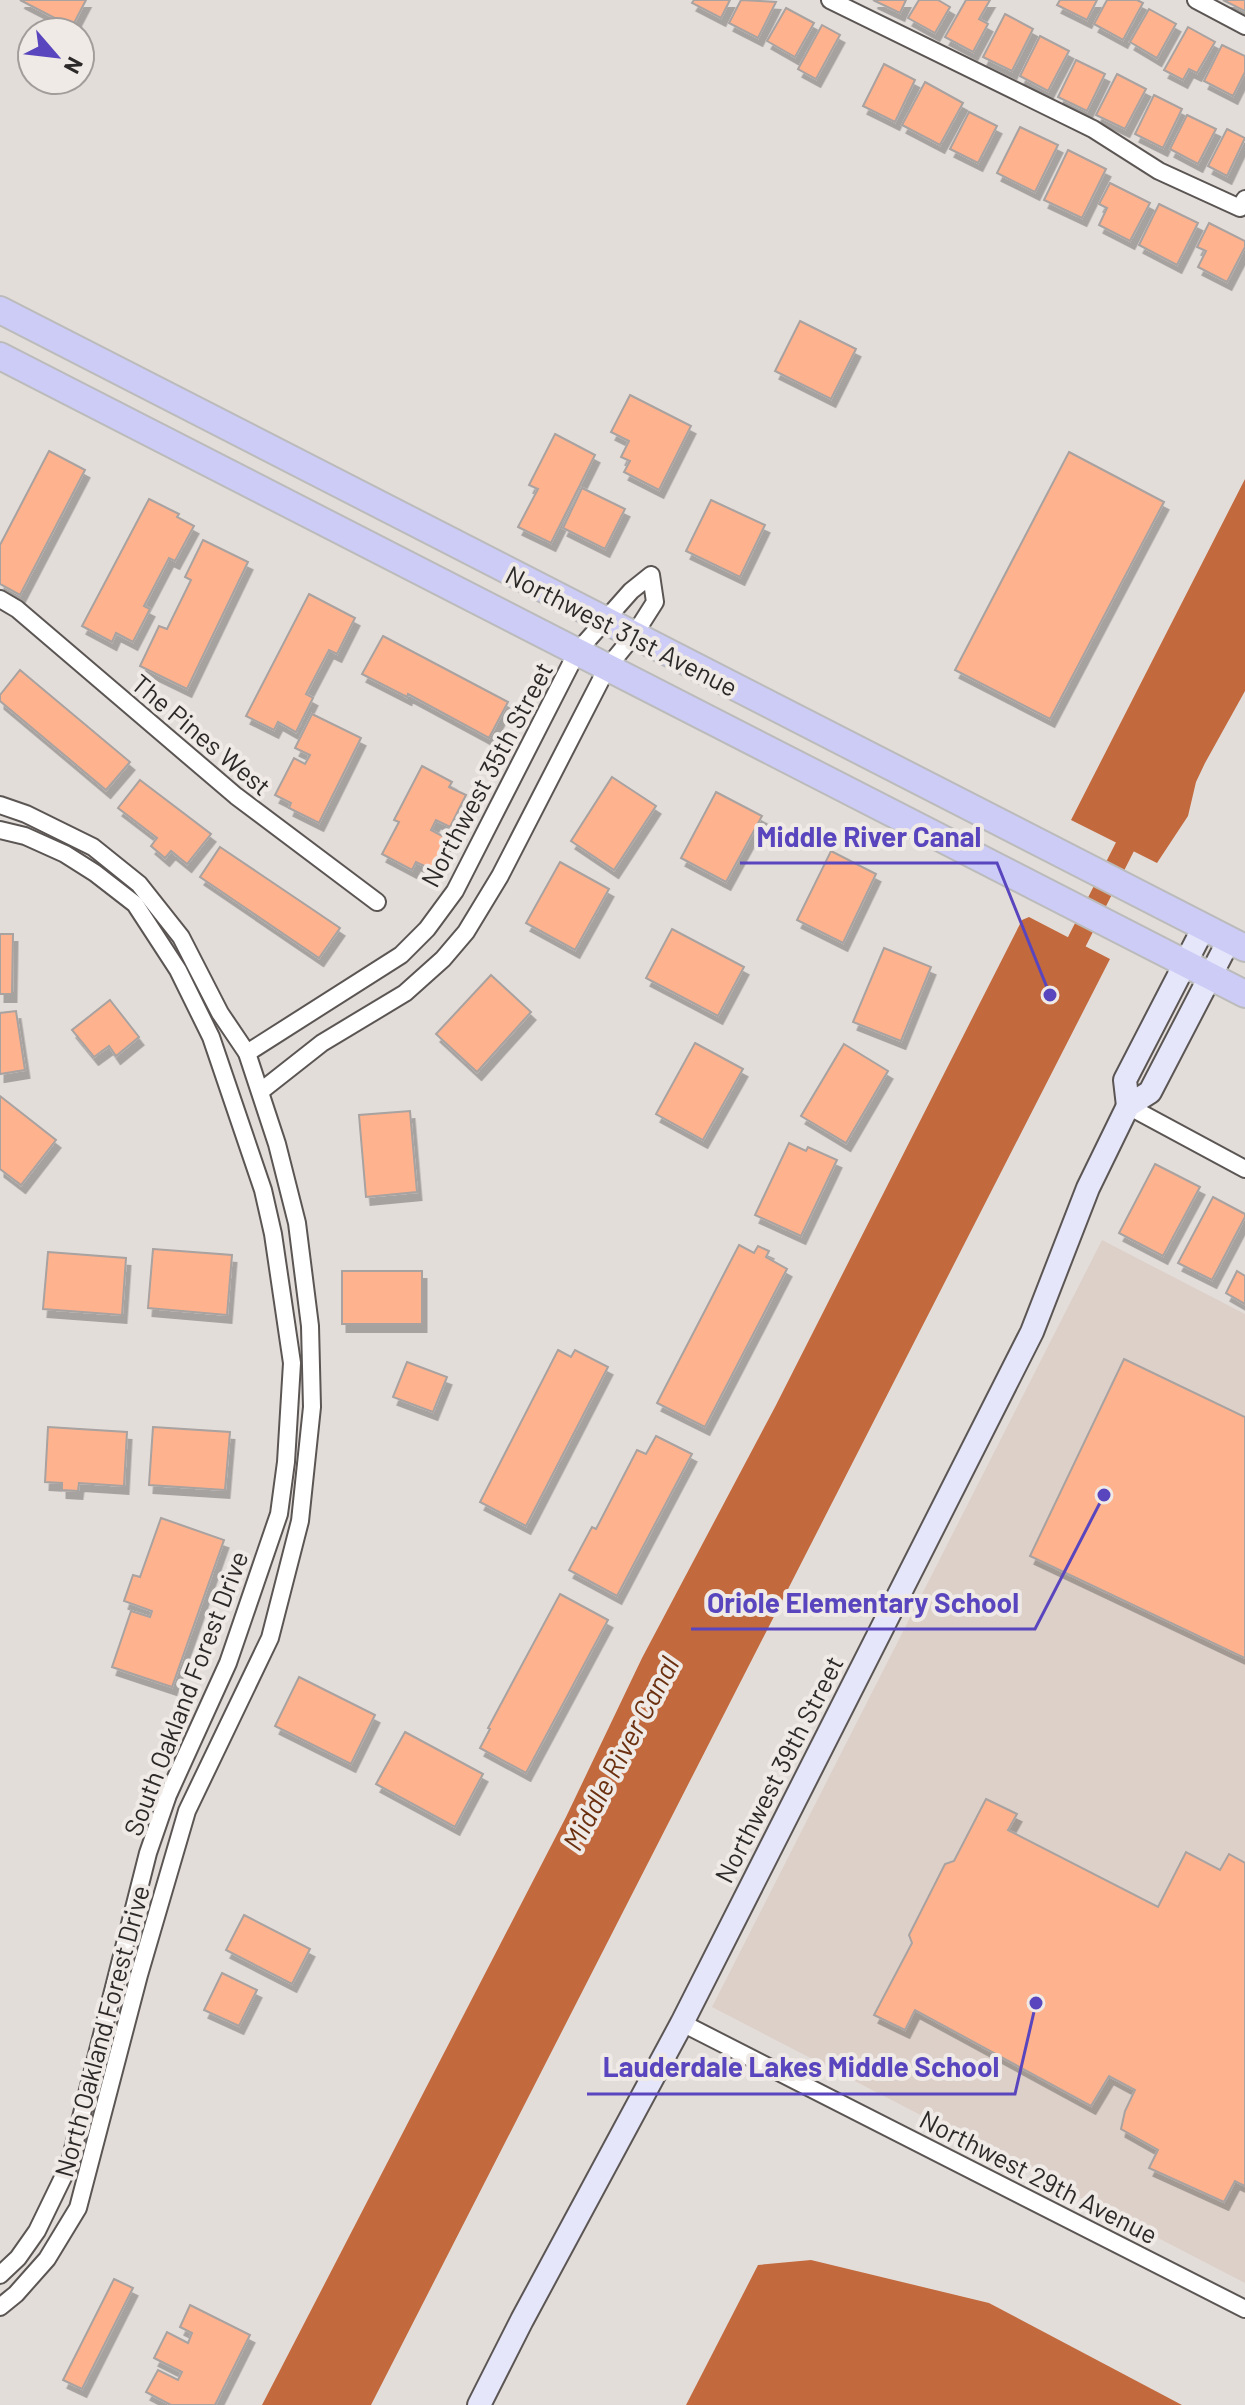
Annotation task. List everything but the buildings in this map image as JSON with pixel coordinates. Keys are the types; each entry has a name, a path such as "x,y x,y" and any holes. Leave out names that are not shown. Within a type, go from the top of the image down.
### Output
{"main road":[{"name":"Northwest 31st Avenue","path":"0,310 1237,944"},
{"name":"Northwest 31st Avenue","path":"0,356 1245,994"}],"street":[{"path":"830,0 1093,129 1159,171 1240,208 1245,199"},
{"path":"1196,0 1245,26"},
{"name":"Northwest 35th Street","path":"247,1053 401,955 427,929 455,891 577,652 631,591 651,575 655,602 634,635"},
{"name":"The Pines West","path":"0,599 17,609 236,796 377,902"},
{"path":"261,1091 322,1043 405,993 443,959 466,932 500,876 607,668 634,635"},
{"path":"0,805 26,814 93,847 139,884 181,937 220,1013 247,1053"},
{"name":"South Oakland Forest Drive","path":"0,830 25,836 65,854 135,904 178,970 211,1037 263,1190 273,1234 292,1363 286,1462 279,1514 228,1663 168,1795 148,1853 69,2165 37,2231 18,2258 0,2275"},
{"name":"Northwest 39th Street","path":"1128,1106 1125,1080 1204,927"},
{"name":"Northwest 39th Street","path":"479,2405 682,2023 1032,1332 1088,1188 1128,1106 1150,1092 1210,976 1237,944"},
{"name":"North Oakland Forest Drive","path":"0,2307 47,2259 78,2208 182,1826 270,1638 296,1543 312,1407 310,1326 297,1223 277,1144 247,1053"},
{"path":"1128,1106 1245,1169"},
{"name":"Northwest 29th Avenue","path":"682,2023 1245,2309"}],"shaded area":[{"path":"1102,1240 1245,1314 1245,2283 712,2007"}],"water":[{"path":"1245,479 1245,691 1196,782 1188,816 1157,863 1071,820"},
{"path":"1029,917 1110,959 371,2405 262,2405 566,1817 642,1658 775,1407 1022,920"},
{"path":"811,2260 989,2303 1182,2405 686,2405 758,2265"}],"waterway":[{"name":"Middle River Canal","path":"1065,965 1137,823"}],"place":[{"name":"Middle River Canal","path":"1050,995"},
{"name":"Oriole Elementary School","path":"1104,1495"},
{"name":"Lauderdale Lakes Middle School","path":"1036,2003"}]}
